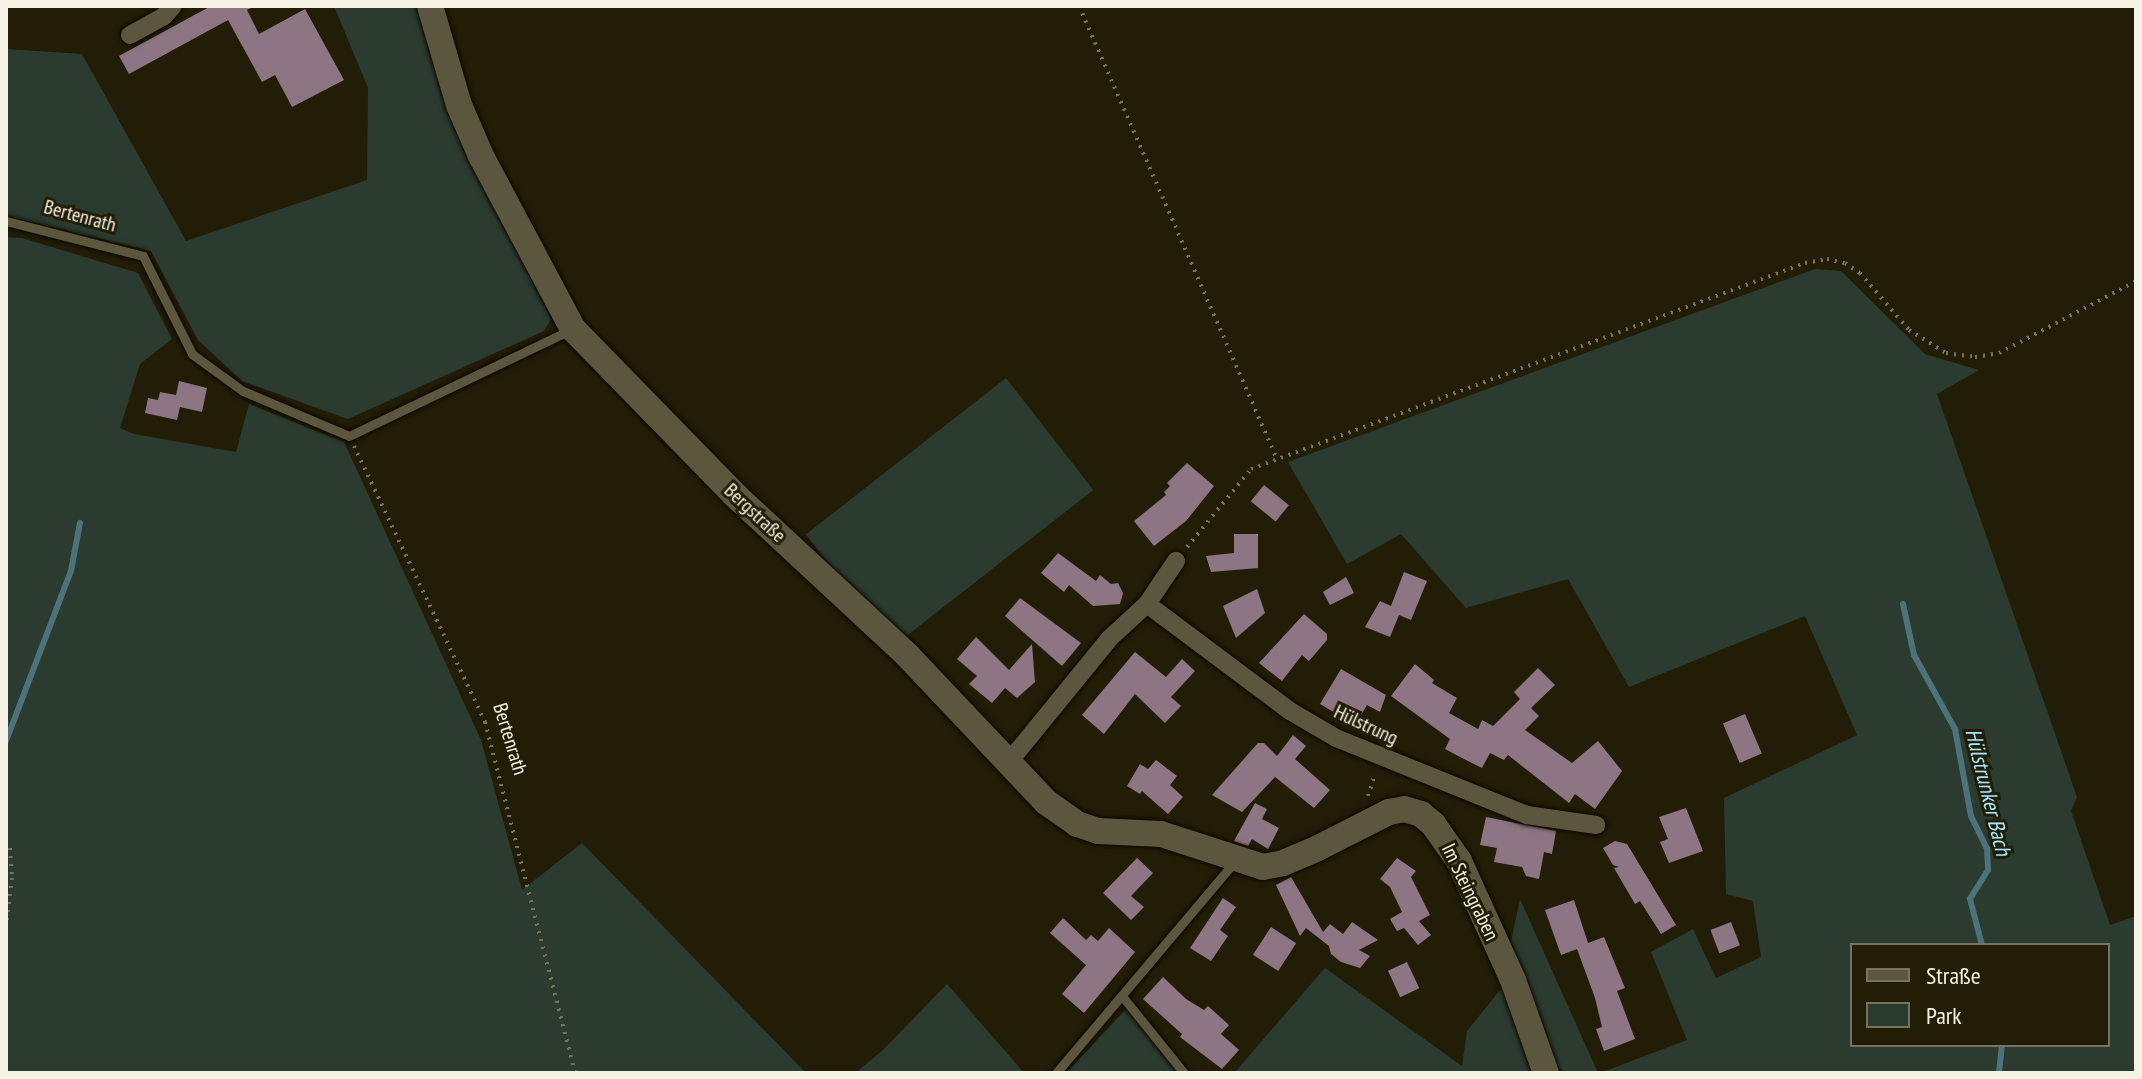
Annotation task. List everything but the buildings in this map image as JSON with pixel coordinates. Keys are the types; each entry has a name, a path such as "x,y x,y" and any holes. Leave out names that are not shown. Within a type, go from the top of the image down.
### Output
{"street":[{"path":"130,35 164,16 173,6"},
{"name":"Bergstraße","path":"430,6 459,105 481,156 573,329 735,495 908,656 1046,802 1077,824 1098,831 1161,834 1235,860"},
{"path":"1008,763 1110,638 1147,604 1176,561"},
{"name":"Hülstrung","path":"1147,604 1290,711 1336,738 1527,815 1596,825"},
{"name":"Im Steingraben","path":"1235,860 1263,867 1283,863 1363,822 1404,809 1421,814 1448,843 1513,980 1546,1073"}],"lane":[{"name":"Bertenrath","path":"6,221 143,256 192,354 243,391 349,436"},
{"path":"349,436 573,329"},
{"path":"1056,1073 1235,860"},
{"path":"1122,996 1184,1073"}],"path":[{"path":"1079,6 1276,457"},
{"path":"1176,561 1251,469 1276,457 1805,263 1827,259 1845,263 1860,273 1909,330 1946,353 1975,357 1999,353 2136,281"},
{"name":"Bertenrath","path":"349,436 485,722 575,1073"},
{"path":"1363,822 1380,757"},
{"path":"6,846 10,848 12,878 6,926"}],"green space":[{"path":"334,6 418,6 429,52 463,143 551,319 544,331 348,419 242,381 198,340 151,251 6,216 6,49 82,54 186,241 367,180 368,88"},
{"path":"6,237 22,238 138,273 172,339 140,364 120,428 134,434 236,452 249,404 344,442 481,740 522,890 582,843 806,1073 6,1073"},
{"path":"1815,269 1841,271 1925,354 1979,370 1937,394 2077,797 2071,811 2110,925 2136,916 2136,1073 1600,1073 1687,1040 1651,952 1693,929 1716,978 1761,957 1753,901 1726,894 1724,798 1857,735 1805,616 1629,687 1568,579 1466,608 1401,534 1347,564 1288,462"},
{"path":"1006,378 1093,490 893,646 806,534"},
{"path":"1520,899 1598,1073 1234,1073 1325,968 1462,1066 1467,1031 1501,989"},
{"path":"947,984 1024,1073 855,1073 882,1051"},
{"path":"1127,1008 1178,1073 1066,1073"}],"waterway":[{"path":"6,741 71,571 80,523"},
{"name":"Hülstrunker Bach","path":"1903,604 1914,655 1955,729 1971,816 1987,849 1988,870 1970,899 1981,943"},
{"name":"Hülstrunker Bach","path":"1999,1073 2002,1047"}]}
